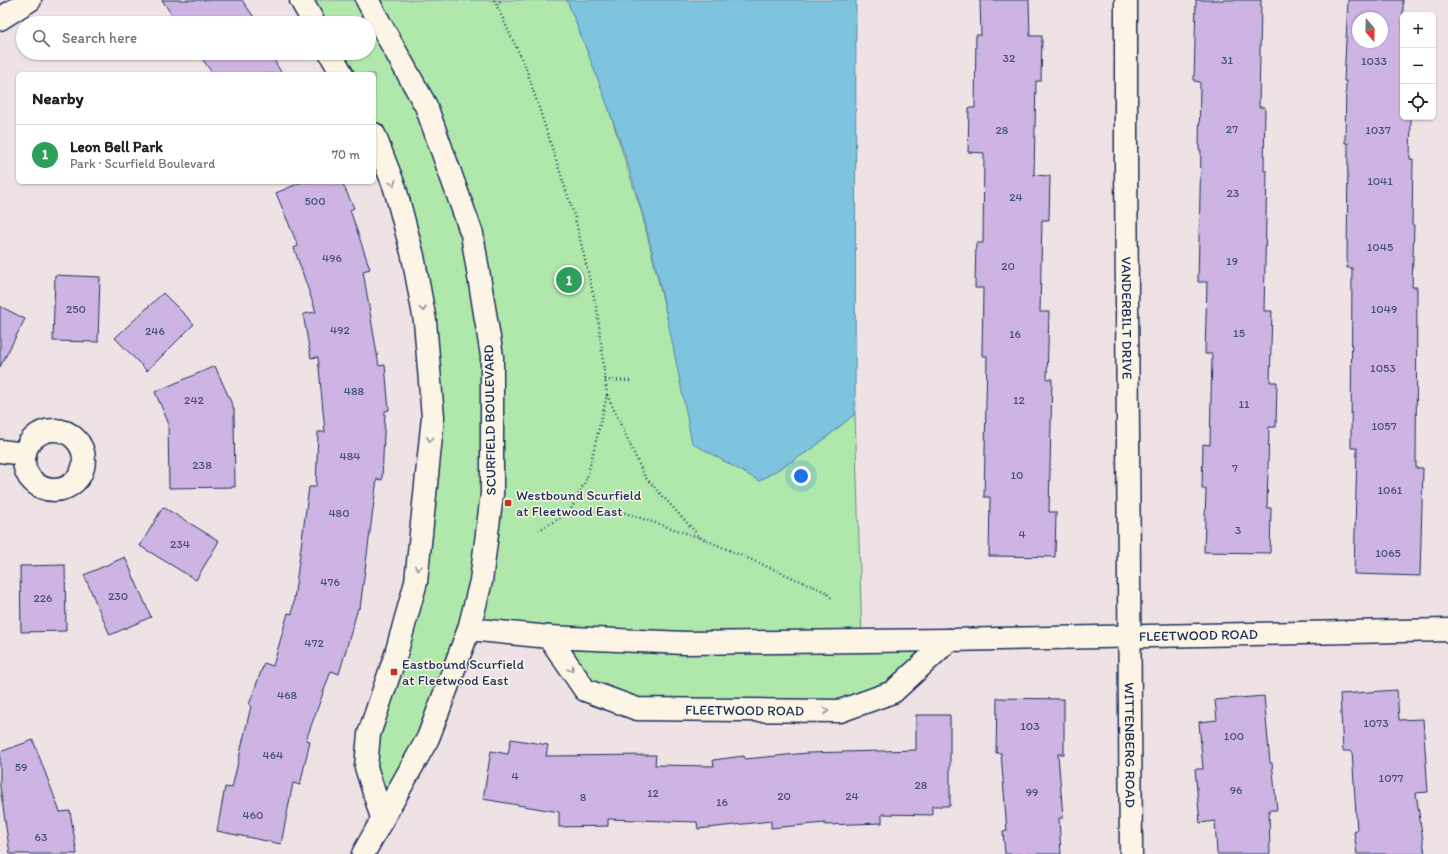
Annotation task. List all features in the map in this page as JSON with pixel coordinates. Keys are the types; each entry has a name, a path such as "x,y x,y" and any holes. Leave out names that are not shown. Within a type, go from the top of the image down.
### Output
{"street":[{"path":"0,19 30,0"},
{"path":"301,0 310,16"},
{"name":"SCURFIELD BOULEVARD","path":"367,0 376,16"},
{"name":"VANDERBILT DRIVE","path":"1126,0 1129,637"},
{"name":"SCURFIELD BOULEVARD","path":"363,854 428,738 469,629 481,581 492,494 492,356 472,234 426,106 376,16"},
{"path":"334,60 341,72"},
{"path":"376,139 395,188 413,256 425,321 433,416 416,582 396,654 369,734 366,767 382,818"},
{"path":"0,451 25,454"},
{"name":"FLEETWOOD ROAD","path":"469,629 549,637 685,643 1129,637 1448,630"},
{"name":"FLEETWOOD ROAD","path":"549,637 585,690 637,709 824,711 840,711 893,692 949,640"},
{"name":"WITTENBERG ROAD","path":"1129,637 1131,854"}],"path":[{"path":"494,0 526,68 575,218 597,310 607,395 645,477 701,538"},
{"path":"497,5 501,0"},
{"path":"605,380 633,381"},
{"path":"569,513 587,478 607,395"},
{"path":"539,530 569,513 616,510 701,538 826,592 832,600"}],"green space":[{"path":"301,0 567,0 603,91 642,214 669,325 759,481 812,449 855,414 862,638 949,640 893,692 840,711 637,709 585,690 549,637 469,629 382,818 366,767 416,582 425,321 376,141 376,72 341,72 334,60 376,60 376,16 310,16"}],"water":[{"path":"567,0 856,0 855,414 812,449 759,481 692,443 663,300 643,215 618,134"}],"building":[{"path":"162,0 242,0 253,16 172,16"},
{"path":"980,0 1029,0 1030,36 1042,36 1041,81 1036,81 1034,175 1050,176 1049,220 1042,220 1040,312 1049,312 1047,379 1052,379 1049,512 1056,512 1055,557 989,556 990,497 984,497 987,356 982,356 983,288 975,288 976,243 983,243 984,153 968,152 969,108 975,108 976,35 981,35"},
{"path":"1196,0 1261,0 1259,107 1265,107 1264,171 1267,171 1264,311 1272,311 1270,382 1277,382 1276,427 1269,427 1267,508 1271,508 1270,553 1204,552 1206,489 1202,489 1203,444 1210,445 1212,354 1205,354 1207,282 1198,282 1201,150 1199,150 1200,82 1194,81"},
{"path":"1348,0 1403,0 1403,12 1400,12 1400,120 1411,120 1410,159 1413,159 1412,225 1414,225 1412,287 1417,287 1416,468 1423,468 1420,576 1354,574 1357,448 1351,448 1352,268 1347,268 1348,143 1345,143 1346,81 1344,81"},
{"path":"203,60 274,60 281,72 212,72"},
{"path":"297,184 343,184 354,208 350,210 370,269 363,271 379,366 385,365 389,410 385,411 382,480 377,479 360,608 358,608 339,674 331,671 306,740 310,741 300,785 293,783 281,844 217,831 225,787 232,788 251,706 249,705 264,663 273,666 288,613 292,614 309,487 316,487 318,432 325,432 318,357 311,358 303,314 316,312 294,248 298,246 276,193"},
{"path":"55,275 100,277 98,342 53,341"},
{"path":"163,293 194,324 147,371 115,338"},
{"path":"0,306 25,319 0,367"},
{"path":"215,366 234,409 235,487 169,488 168,422 155,392"},
{"path":"163,507 219,541 196,580 140,546"},
{"path":"125,557 151,617 110,635 84,575"},
{"path":"65,565 66,631 21,632 20,566"},
{"path":"1397,690 1399,720 1423,719 1428,792 1416,793 1425,854 1357,854 1354,832 1357,831 1352,751 1343,751 1340,694"},
{"path":"1264,696 1270,763 1272,763 1277,810 1269,810 1270,854 1217,854 1215,821 1200,823 1195,769 1203,769 1199,722 1217,720 1215,700"},
{"path":"997,698 1064,699 1064,754 1058,754 1063,818 1059,818 1061,854 1005,854 1003,832 1007,831 1001,753 996,753"},
{"path":"916,715 950,715 950,806 932,806 932,815 882,814 882,823 825,825 825,823 771,828 771,821 698,829 697,822 608,819 608,826 559,827 559,812 483,799 491,751 508,754 511,739 548,745 546,756 656,755 655,765 714,766 713,760 744,756 745,759 808,753 916,750"},
{"path":"33,740 60,812 70,811 77,854 10,854 0,787 0,752"}],"place":[{"name":"Leon Bell Park","path":"569,280"},
{"name":"Westbound Scurfield at Fleetwood East","path":"508,503"},
{"name":"Eastbound Scurfield at Fleetwood East","path":"394,672"}]}
